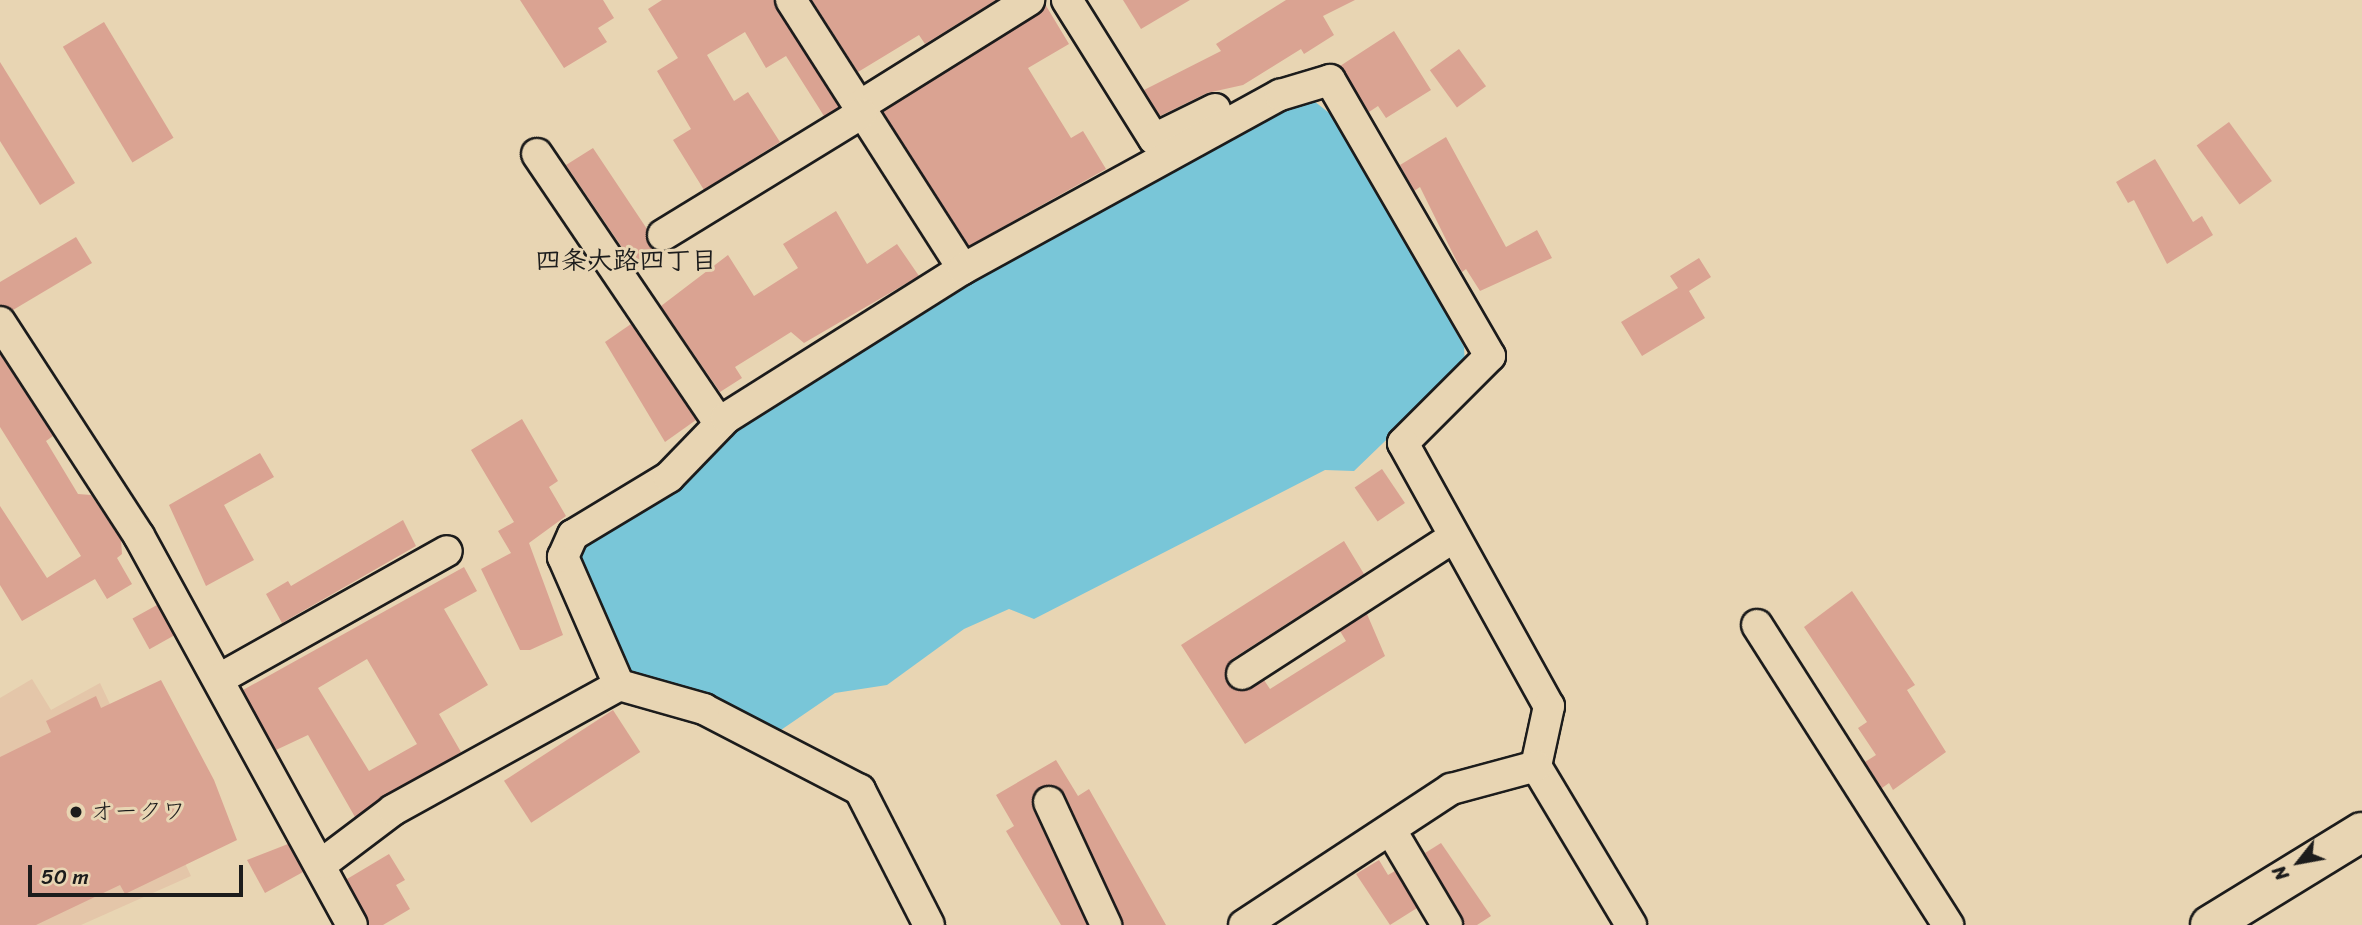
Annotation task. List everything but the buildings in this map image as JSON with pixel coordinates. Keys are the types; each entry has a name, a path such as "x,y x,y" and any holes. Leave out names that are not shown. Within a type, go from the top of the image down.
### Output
{"main road":[{"path":"2210,925 2362,832"}],"street":[{"path":"791,0 963,269"},
{"path":"663,235 1029,0"},
{"path":"1067,0 1154,139 1272,83 1280,95"},
{"path":"619,685 563,556 573,535 669,477 720,424 963,269 1280,95 1329,80 1490,356 1403,443 1452,538 1549,706 1536,766 1631,925"},
{"path":"537,154 720,424"},
{"path":"0,322 139,536 219,679 266,776 323,863 352,925"},
{"path":"1242,674 1452,538"},
{"path":"219,679 447,551"},
{"path":"1757,625 1948,925"},
{"path":"323,863 393,810 619,685 704,709 860,790 929,925"},
{"path":"1244,925 1392,832 1451,789 1536,766"},
{"path":"1049,802 1106,925"},
{"path":"1392,832 1447,925"}],"shaded area":[{"name":"オークワ","path":"32,679 51,710 100,683 191,876 81,925 0,925 0,698"}],"water":[{"path":"1314,101 1343,124 1464,347 1465,364 1354,471 1325,470 1034,619 1009,609 964,629 887,685 835,693 778,732 713,695 626,672 579,558 582,542 736,420 907,312 973,282 982,266 1257,121"}],"place":[{"name":"オークワ","path":"76,812"}],"district":[{"name":"四条大路四丁目","path":"626,261"}]}
